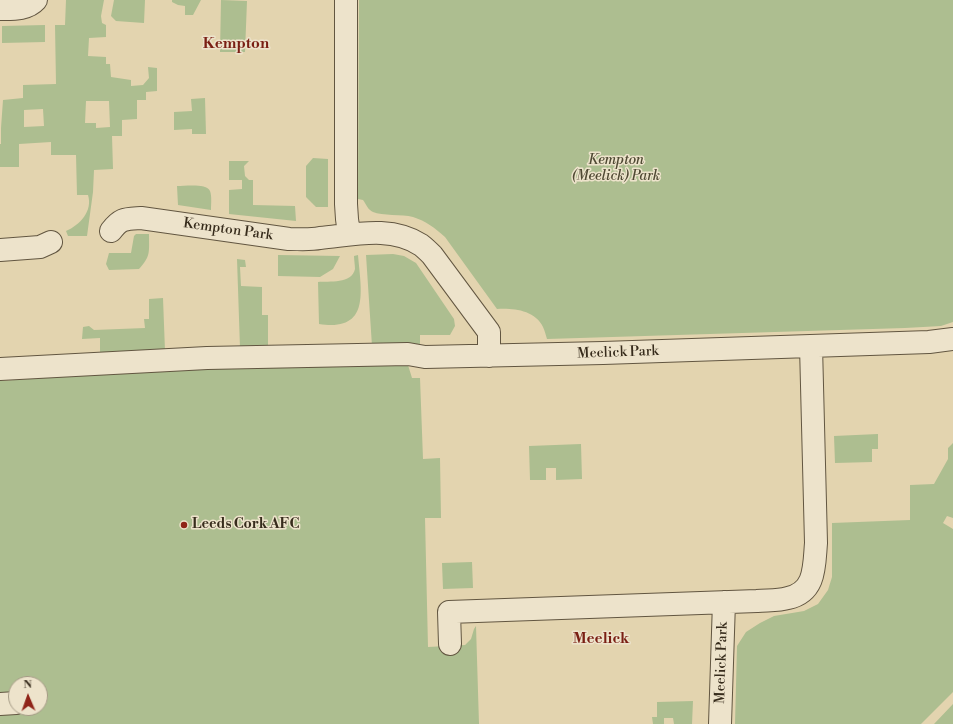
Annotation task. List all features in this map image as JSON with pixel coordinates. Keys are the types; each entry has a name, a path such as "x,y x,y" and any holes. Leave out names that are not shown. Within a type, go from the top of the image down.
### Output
{"street":[{"path":"0,10 18,9 32,4 36,0"},
{"path":"346,0 346,218 349,234"},
{"name":"Kempton Park","path":"111,231 118,222 128,219 141,218 289,238 314,239 360,233 390,234 408,238 421,245 432,255 489,332 489,356"},
{"path":"0,250 40,247 51,242"},
{"name":"Meelick Park","path":"0,369 207,358 408,354 425,357 489,356 929,342 953,339"},
{"name":"Meelick Park","path":"450,644 449,612 757,601 788,598 802,593 809,584 814,568 816,543 810,346"},
{"name":"Meelick Park","path":"720,724 724,602"}],"green space":[{"path":"66,0 104,0 101,16 102,23 106,25 106,37 89,38 88,56 106,57 106,64 110,64 111,77 131,80 131,86 143,85 149,78 148,67 157,68 157,91 146,92 146,100 137,100 137,119 122,120 122,136 112,136 113,169 94,170 93,192 87,236 68,236 66,231 76,225 84,217 89,207 88,195 77,195 76,155 51,155 51,142 19,144 19,167 0,167 3,100 23,98 23,85 56,84 55,25 65,25","holes":["86,101 109,101 110,127 96,128 96,123 85,123","43,109 44,126 24,127 24,110"]},
{"path":"114,0 145,0 144,23 116,21 111,16"},
{"path":"172,0 201,0 193,15 185,15 185,6 178,5 172,2"},
{"path":"221,0 247,1 245,52 220,52"},
{"name":"Kempton (Meelick) Park","path":"359,0 953,0 953,322 941,326 905,328 547,339 543,327 535,317 523,311 497,309 445,237 434,228 413,217 373,212 368,208 363,200 358,199"},
{"path":"45,25 45,42 2,43 2,26"},
{"path":"205,98 206,134 192,134 192,129 174,130 174,112 192,111 191,99"},
{"path":"313,158 328,159 328,207 316,207 306,197 306,166"},
{"path":"229,161 249,161 244,166 245,176 249,180 253,180 253,205 295,206 296,221 229,214 229,190 242,189 242,180 229,180"},
{"path":"177,186 200,186 208,188 211,195 211,210 178,205"},
{"path":"136,234 149,234 148,253 146,261 143,265 139,269 109,270 106,264 109,253 131,253 134,236"},
{"path":"393,254 404,256 416,263 454,319 455,326 450,335 420,335 420,345 372,346 366,255"},
{"path":"278,255 340,256 333,269 320,277 278,276"},
{"path":"358,255 361,295 359,306 355,315 347,322 336,325 319,324 318,282 340,281 350,277 355,269 354,256"},
{"path":"237,259 245,260 246,267 240,267 241,286 262,287 262,315 268,315 268,348 240,348"},
{"path":"163,298 165,351 100,355 100,338 82,339 83,327 89,326 94,330 145,328 144,319 149,319 149,299"},
{"name":"Leeds Cork AFC","path":"408,365 412,378 420,378 423,459 440,458 441,518 425,518 428,647 465,645 471,639 476,626 479,724 0,724 0,381 128,372"},
{"path":"878,434 878,449 872,449 872,462 835,463 834,436"},
{"path":"953,443 953,518 947,516 943,523 953,529 953,692 921,724 735,724 737,646 746,632 774,616 804,611 818,604 828,590 832,577 832,523 910,520 910,485 934,484 948,459 948,448"},
{"path":"581,444 582,479 556,480 556,468 546,468 546,480 530,480 529,446"},
{"path":"472,562 473,588 443,589 442,563"},
{"path":"693,701 692,724 674,724 673,718 664,718 664,724 653,724 652,717 657,717 657,702"},
{"path":"953,704 953,724 934,724"}],"place":[{"name":"Leeds Cork AFC","path":"184,525"}],"district":[{"name":"Kempton","path":"236,44"},
{"name":"Meelick","path":"601,639"}]}
